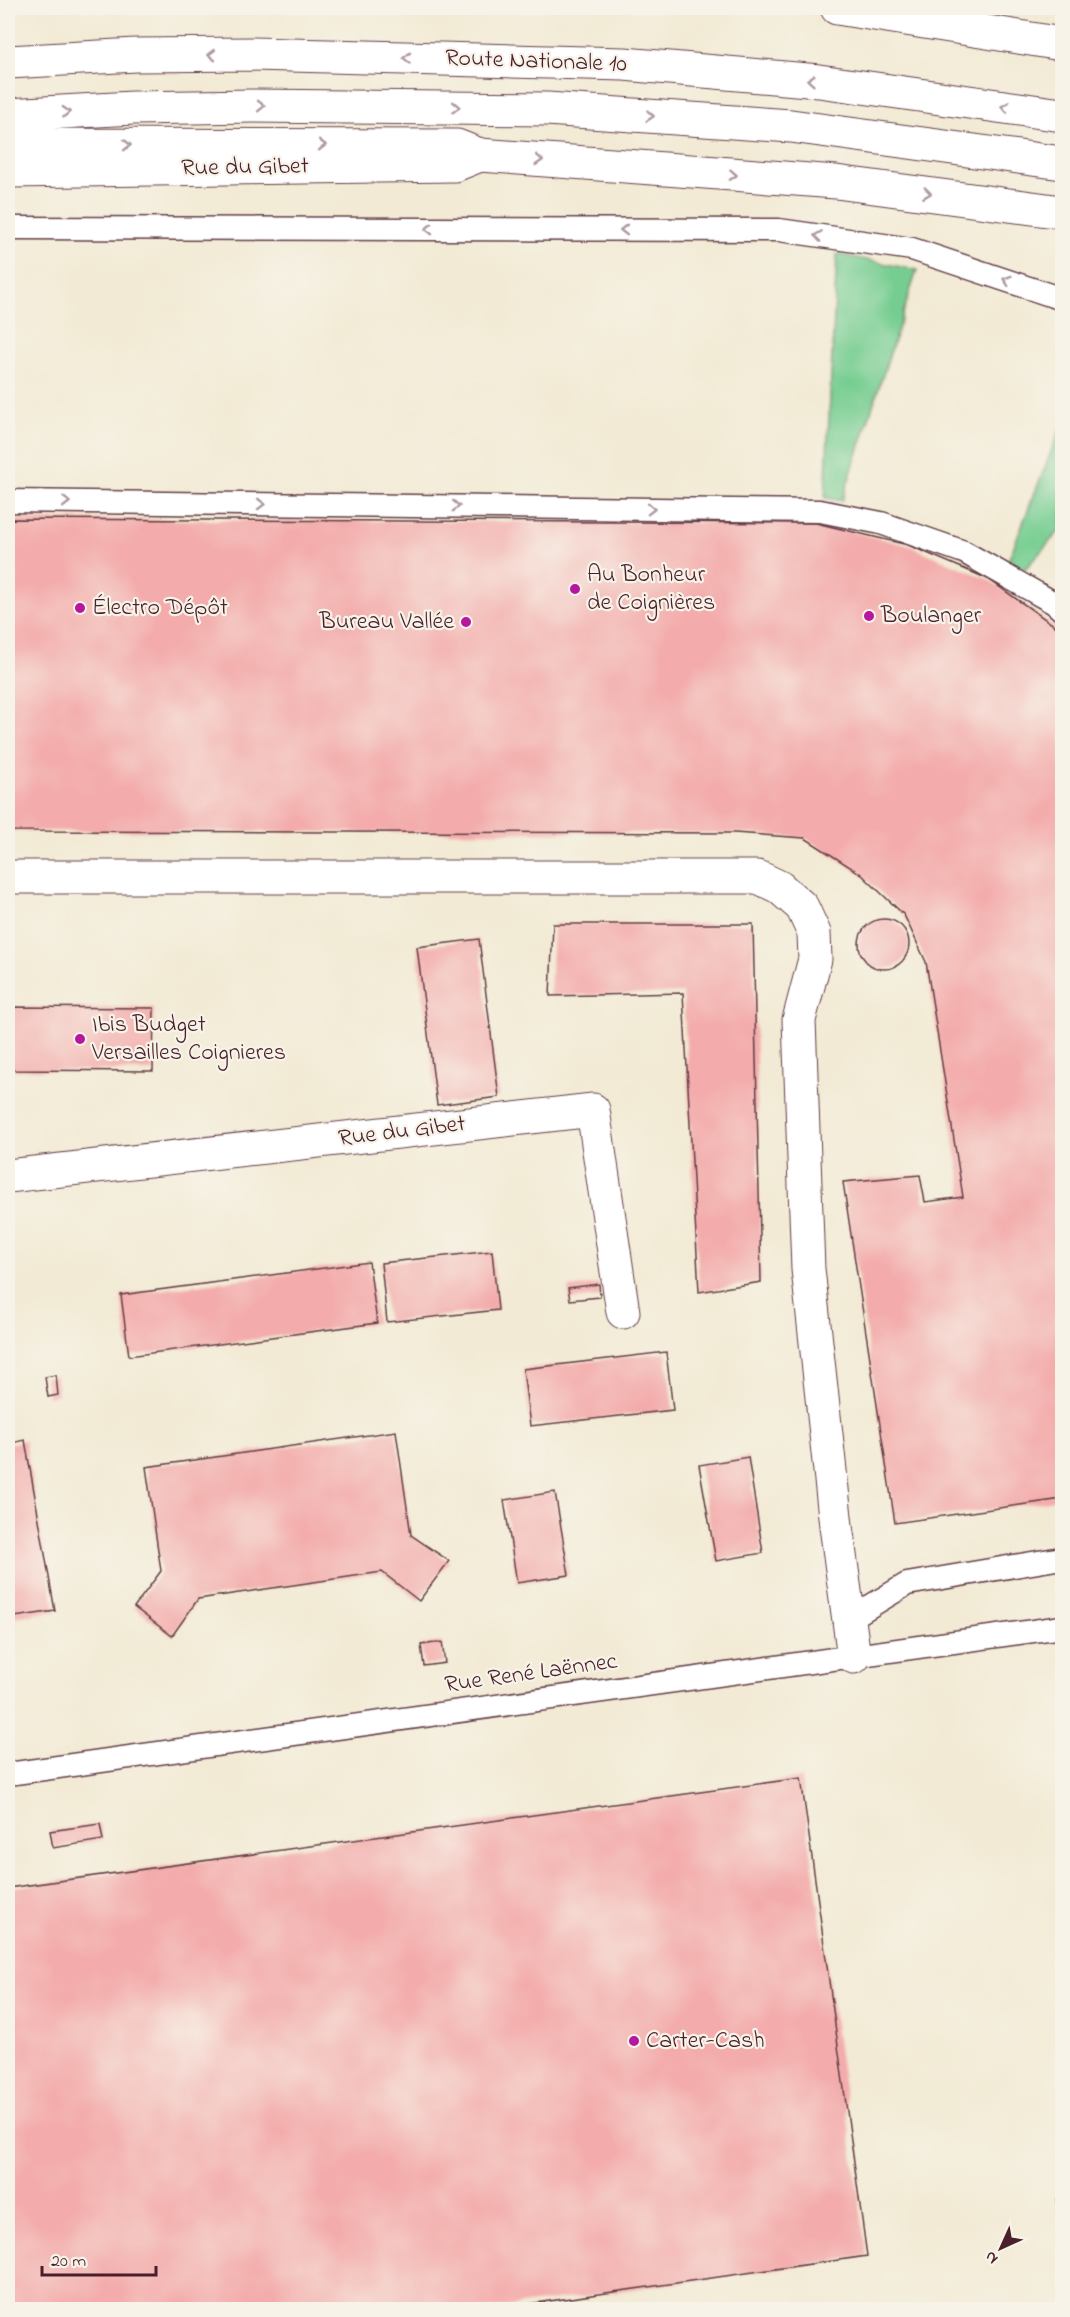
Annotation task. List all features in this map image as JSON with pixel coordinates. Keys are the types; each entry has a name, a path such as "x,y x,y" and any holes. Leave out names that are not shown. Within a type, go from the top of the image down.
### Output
{"street":[{"path":"837,8 1062,44"},
{"name":"Route Nationale 10","path":"8,62 136,55 253,54 624,64 819,81 1062,115"},
{"path":"8,115 134,108 276,106 547,109 791,126 1062,163"},
{"path":"8,135 26,145 457,146 480,155 836,182 1062,212"},
{"name":"Rue du Gibet","path":"8,171 454,165 480,155"},
{"path":"8,877 758,877 787,893 802,907 814,933 815,959 799,1020 808,1269 834,1515 854,1657"},
{"name":"Rue du Gibet","path":"8,1176 593,1110 623,1312"}],"lane":[{"path":"8,228 779,230 912,249 1062,299"},
{"path":"8,501 820,511 881,524 964,552 1054,603 1062,610"},
{"path":"849,1619 907,1584 1062,1558"},
{"name":"Rue René Laënnec","path":"8,1774 1062,1627"}],"green space":[{"path":"837,254 917,270 842,501 825,498"},
{"path":"1062,424 1062,528 1025,569 1008,561"}],"building":[{"path":"8,519 816,523 908,545 988,579 1062,631 1062,1499 895,1523 843,1182 920,1175 925,1202 963,1197 926,962 904,915 861,874 805,838 734,833 8,831"},
{"path":"884,919 902,926 909,944 902,962 884,969 866,962 859,944 866,926"},
{"path":"553,924 753,924 761,1282 699,1292 683,993 550,996"},
{"path":"479,939 499,1097 437,1105 417,947"},
{"name":"Ibis Budget Versailles Coignieres","path":"8,1007 154,1008 153,1071 8,1070"},
{"path":"492,1251 498,1310 387,1322 381,1263"},
{"path":"369,1262 377,1323 129,1356 121,1295"},
{"path":"599,1284 600,1297 570,1300 568,1288"},
{"path":"666,1352 673,1410 530,1426 523,1369"},
{"path":"56,1375 58,1395 48,1397 45,1377"},
{"path":"396,1431 411,1535 449,1561 419,1601 382,1572 198,1599 172,1636 134,1607 161,1571 146,1467"},
{"path":"25,1440 55,1611 8,1618 8,1444"},
{"path":"748,1457 763,1553 716,1561 699,1465"},
{"path":"555,1492 569,1575 517,1583 504,1500"},
{"path":"442,1642 445,1663 424,1666 421,1645"},
{"path":"801,1778 867,2256 486,2310 8,2310 8,1888"},
{"path":"100,1824 103,1840 53,1848 50,1831"},
{"path":"1062,2198 1062,2228 1061,2228 1057,2199"}],"place":[{"name":"Au Bonheur de Coignières","path":"575,589"},
{"name":"Électro Dépôt","path":"80,608"},
{"name":"Boulanger","path":"869,616"},
{"name":"Bureau Vallée","path":"466,622"},
{"name":"Ibis Budget Versailles Coignieres","path":"80,1039"},
{"name":"Carter-Cash","path":"634,2041"}]}
